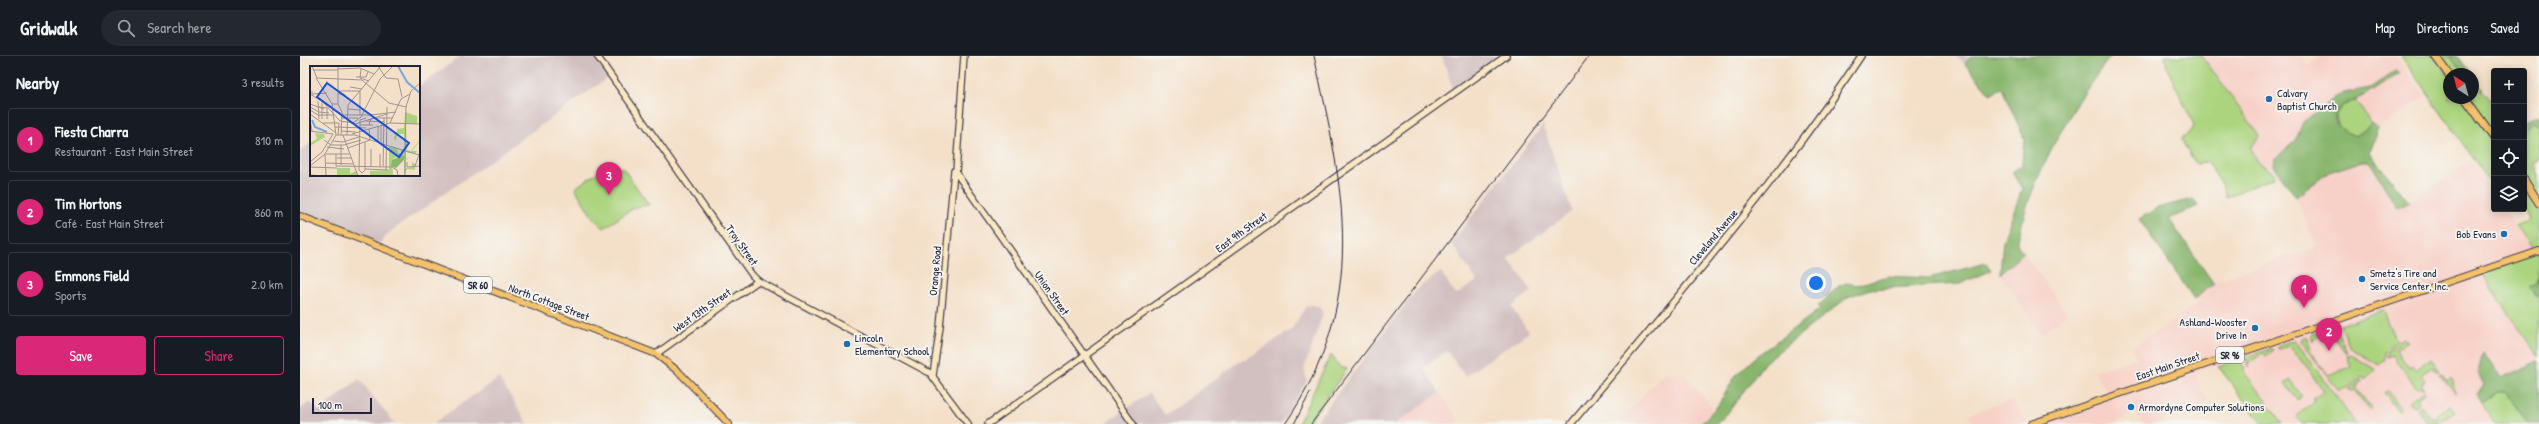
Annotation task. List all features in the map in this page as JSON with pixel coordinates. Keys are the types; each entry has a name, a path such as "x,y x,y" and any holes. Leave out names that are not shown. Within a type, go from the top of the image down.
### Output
{"highway":[{"path":"2436,56 2444,68"},
{"path":"2469,104 2491,134"},
{"path":"2527,184 2539,202"}],"main road":[{"name":"Troy Street","path":"597,56 744,265 758,281 933,375"},
{"name":"Orange Road","path":"933,375 940,327 964,56"},
{"name":"East 9th Street","path":"988,424 1506,56"},
{"name":"Cleveland Avenue","path":"1571,424 1757,200 1815,124 1861,56"},
{"name":"Union Street","path":"955,171 1133,424"},
{"name":"North Cottage Street","path":"300,216 656,354"},
{"name":"East Main Street","path":"2031,424 2539,251"},
{"name":"West 13th Street","path":"656,354 758,281"},
{"name":"SR 60","path":"656,354 679,372 729,424"},
{"path":"933,375 968,424"}],"shaded area":[{"path":"461,56 594,56 609,77 390,232 379,244 300,212 300,151 310,144 310,176 420,176 420,85"},
{"path":"1442,56 1500,56 1453,90"},
{"path":"1956,56 1972,56 1965,64"},
{"path":"2202,56 2301,56 2308,66 2322,56 2396,56 2425,97 2377,129 2355,100 2399,73 2397,70 2370,88 2343,93 2335,97 2299,129 2296,140 2275,159 2274,166 2269,170 2258,162 2251,148 2258,136"},
{"path":"1543,125 1572,211 1508,258 1532,291 1511,307 1529,332 1465,376 1447,351 1423,368 1440,393 1395,424 1314,424 1418,288 1441,272 1456,295 1477,281 1451,243"},
{"path":"2363,161 2368,161 2372,165 2398,209 2470,161 2491,191 2491,212 2506,212 2534,251 2480,272 2539,356 2539,361 2501,378 2483,354 2478,373 2484,385 2477,395 2495,424 2283,424 2244,372 2239,359 2195,372 2201,390 2209,401 2185,419 2178,409 2158,424 2144,424 2134,410 2115,424 2029,424 2110,395 2093,371 2138,358 2132,348 2197,304 2194,299 2219,280 2316,247 2296,197 2329,172"},
{"path":"2023,253 2068,314 2041,334 2000,274"},
{"path":"1313,305 1320,308 1323,314 1304,369 1307,381 1280,424 1104,424 1149,393 1165,415 1239,362 1255,354 1292,329 1306,306"},
{"path":"1665,372 1686,375 1713,409 1701,424 1617,424"},
{"path":"499,378 528,424 432,424"},
{"path":"359,379 395,424 300,424 300,409 310,402 319,411"},
{"path":"1440,393 1459,421 1454,424 1395,424"},
{"path":"2011,400 2029,424 1975,424 1968,414"}],"green space":[{"path":"1972,56 2111,56 2086,90 2064,126 2044,164 2026,208 2017,244 2023,253 2000,274 2003,241 2022,189 2012,172 2022,165 2024,138 2002,88 1990,94 1965,64"},
{"path":"2165,56 2202,56 2259,136 2251,148 2258,162 2274,173 2275,177 2226,197 2224,189 2208,163 2202,162 2197,164 2194,162 2181,139 2192,130 2194,125 2167,68"},
{"path":"2401,56 2434,56 2443,69 2443,104 2468,104 2491,137 2491,184"},
{"path":"2437,56 2452,56 2460,68 2445,68"},
{"path":"2452,56 2458,56 2467,68 2460,68"},
{"path":"2396,70 2399,73 2365,95 2342,106 2337,111 2335,116 2338,125 2341,128 2356,136 2372,124 2377,128 2376,138 2369,152 2409,202 2397,208 2372,165 2368,161 2363,161 2329,172 2296,197 2274,166 2275,159 2296,140 2303,122 2343,93 2370,88"},
{"path":"2479,86 2491,100 2491,132 2470,104 2479,104 2479,91 2481,90"},
{"path":"2355,100 2372,124 2356,136 2344,131 2339,126 2336,114 2342,106"},
{"path":"2539,115 2539,126 2532,122 2527,126 2527,120"},
{"path":"2532,122 2539,126 2539,161 2534,163 2539,175 2539,201 2527,183 2527,126"},
{"path":"623,168 649,205 635,207 604,228 593,218 575,188 602,169"},
{"path":"2527,187 2539,205 2539,250 2534,251 2516,225 2526,223 2529,218 2526,212 2527,212"},
{"path":"2193,199 2198,206 2169,219 2214,284 2194,299 2139,219 2157,208"},
{"path":"2539,253 2539,277 2536,285 2533,286 2533,293 2539,298 2539,356 2480,272"},
{"path":"1986,263 1991,270 1960,284 1870,289 1848,297 1765,362 1727,414 1717,424 1701,424 1719,404 1736,375 1758,355 1820,309 1818,306 1839,286 1846,283 1858,285 1887,276 1929,278"},
{"path":"2539,277 2539,298 2529,288 2530,286 2536,285"},
{"path":"2382,310 2396,341 2385,352 2384,361 2379,365 2350,348 2340,325"},
{"path":"2335,327 2347,352 2346,353 2330,332 2314,338 2313,341 2311,334"},
{"path":"2306,336 2315,358 2328,375 2351,367 2347,356 2350,354 2376,370 2365,380 2363,377 2347,388 2338,390 2301,341 2301,338"},
{"path":"2402,338 2408,341 2396,350 2409,368 2412,366 2415,370 2431,358 2440,371 2438,372 2433,366 2421,375 2425,381 2421,384 2424,389 2416,387 2393,355 2387,357 2388,352"},
{"path":"2295,340 2356,424 2302,424 2296,416 2315,402 2313,399 2324,391 2290,346 2278,349 2278,345"},
{"path":"2272,348 2274,350 2266,356 2263,353 2248,364 2248,368 2246,357"},
{"path":"2483,353 2501,378 2539,361 2539,424 2528,424 2506,392 2498,392 2482,403 2477,395 2484,385 2478,373"},
{"path":"1331,355 1340,367 1347,369 1307,424 1298,424"},
{"path":"2240,359 2244,372 2283,424 2262,424 2218,366"},
{"path":"2441,373 2447,380 2451,377 2455,394 2440,374"},
{"path":"2290,380 2302,396 2298,400 2284,384"},
{"path":"2361,381 2362,383 2356,388 2371,408 2369,410 2355,390 2352,391 2349,389"},
{"path":"2387,391 2400,408 2398,411 2384,393"},
{"path":"2423,391 2424,393 2417,399 2419,403 2415,406 2408,403"},
{"path":"2498,392 2506,392 2528,424 2495,424 2482,403"},
{"path":"2421,405 2431,419 2434,417 2439,424 2428,424 2417,409"},
{"path":"2450,405 2455,411 2441,422 2436,416"}],"railway":[{"path":"1285,424 1312,378 1330,333 1339,289 1343,244 1340,199 1334,153 1314,56"},
{"path":"1311,424 1589,56"},
{"path":"1294,424 1310,393"}],"place":[{"name":"Calvary Baptist Church","path":"2269,99"},
{"name":"Emmons Field","path":"609,195"},
{"name":"Bob Evans","path":"2504,234"},
{"name":"Smetz's Tire and Service Center, Inc.","path":"2362,279"},
{"name":"Fiesta Charra","path":"2304,308"},
{"name":"Ashland-Wooster Drive In","path":"2255,328"},
{"name":"Lincoln Elementary School","path":"847,344"},
{"name":"Tim Hortons","path":"2329,351"},
{"name":"Armordyne Computer Solutions","path":"2131,407"}]}
